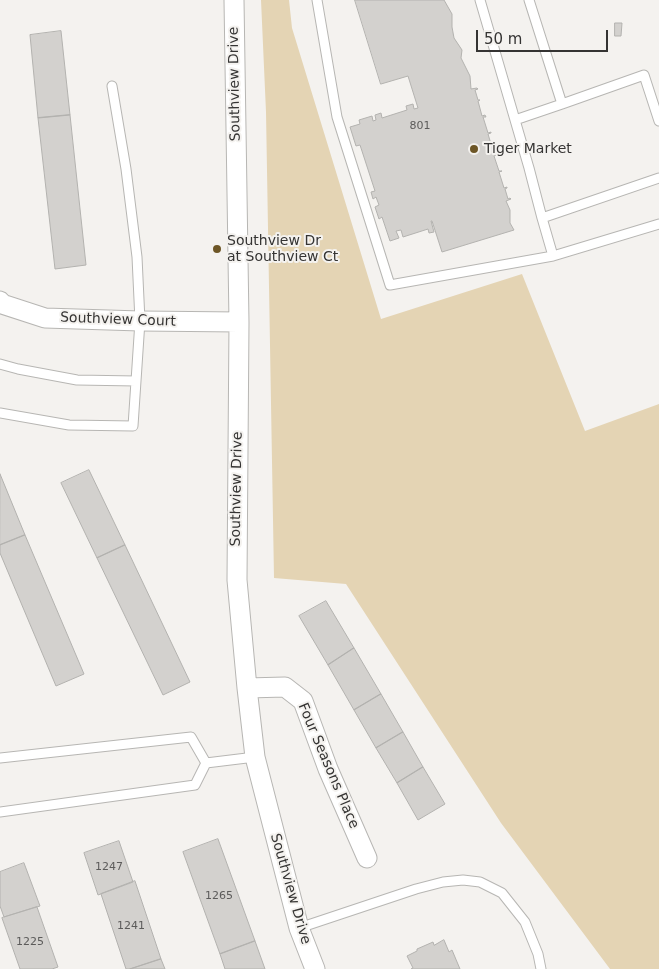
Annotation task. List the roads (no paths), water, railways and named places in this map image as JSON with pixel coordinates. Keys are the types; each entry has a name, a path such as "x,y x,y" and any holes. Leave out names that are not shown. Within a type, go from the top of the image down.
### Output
{"street":[{"name":"Southview Drive","path":"234,0 239,322 236,580 255,757 299,928 315,969"},
{"name":"Southview Court","path":"0,301 2,304 45,318 239,322"},
{"name":"Four Seasons Place","path":"247,688 285,687 303,701 328,769 367,858"}],"lane":[{"path":"317,0 337,117 390,285 553,256 659,224"},
{"path":"480,0 553,256"},
{"path":"529,0 562,104"},
{"path":"515,120 644,75 659,121"},
{"path":"0,413 69,425 133,426 140,321 134,238 126,169 112,86"},
{"path":"542,218 659,178"},
{"path":"0,364 76,380 136,381"},
{"path":"0,758 191,737 206,762"},
{"path":"206,762 255,757"},
{"path":"0,812 195,785 206,762"},
{"path":"299,928 416,889 443,882 463,880 480,882 502,894 525,922 538,954 541,969"}],"place":[{"name":"Tiger Market","path":"474,149"},
{"name":"Southview Dr at Southview Ct","path":"217,249"}]}
